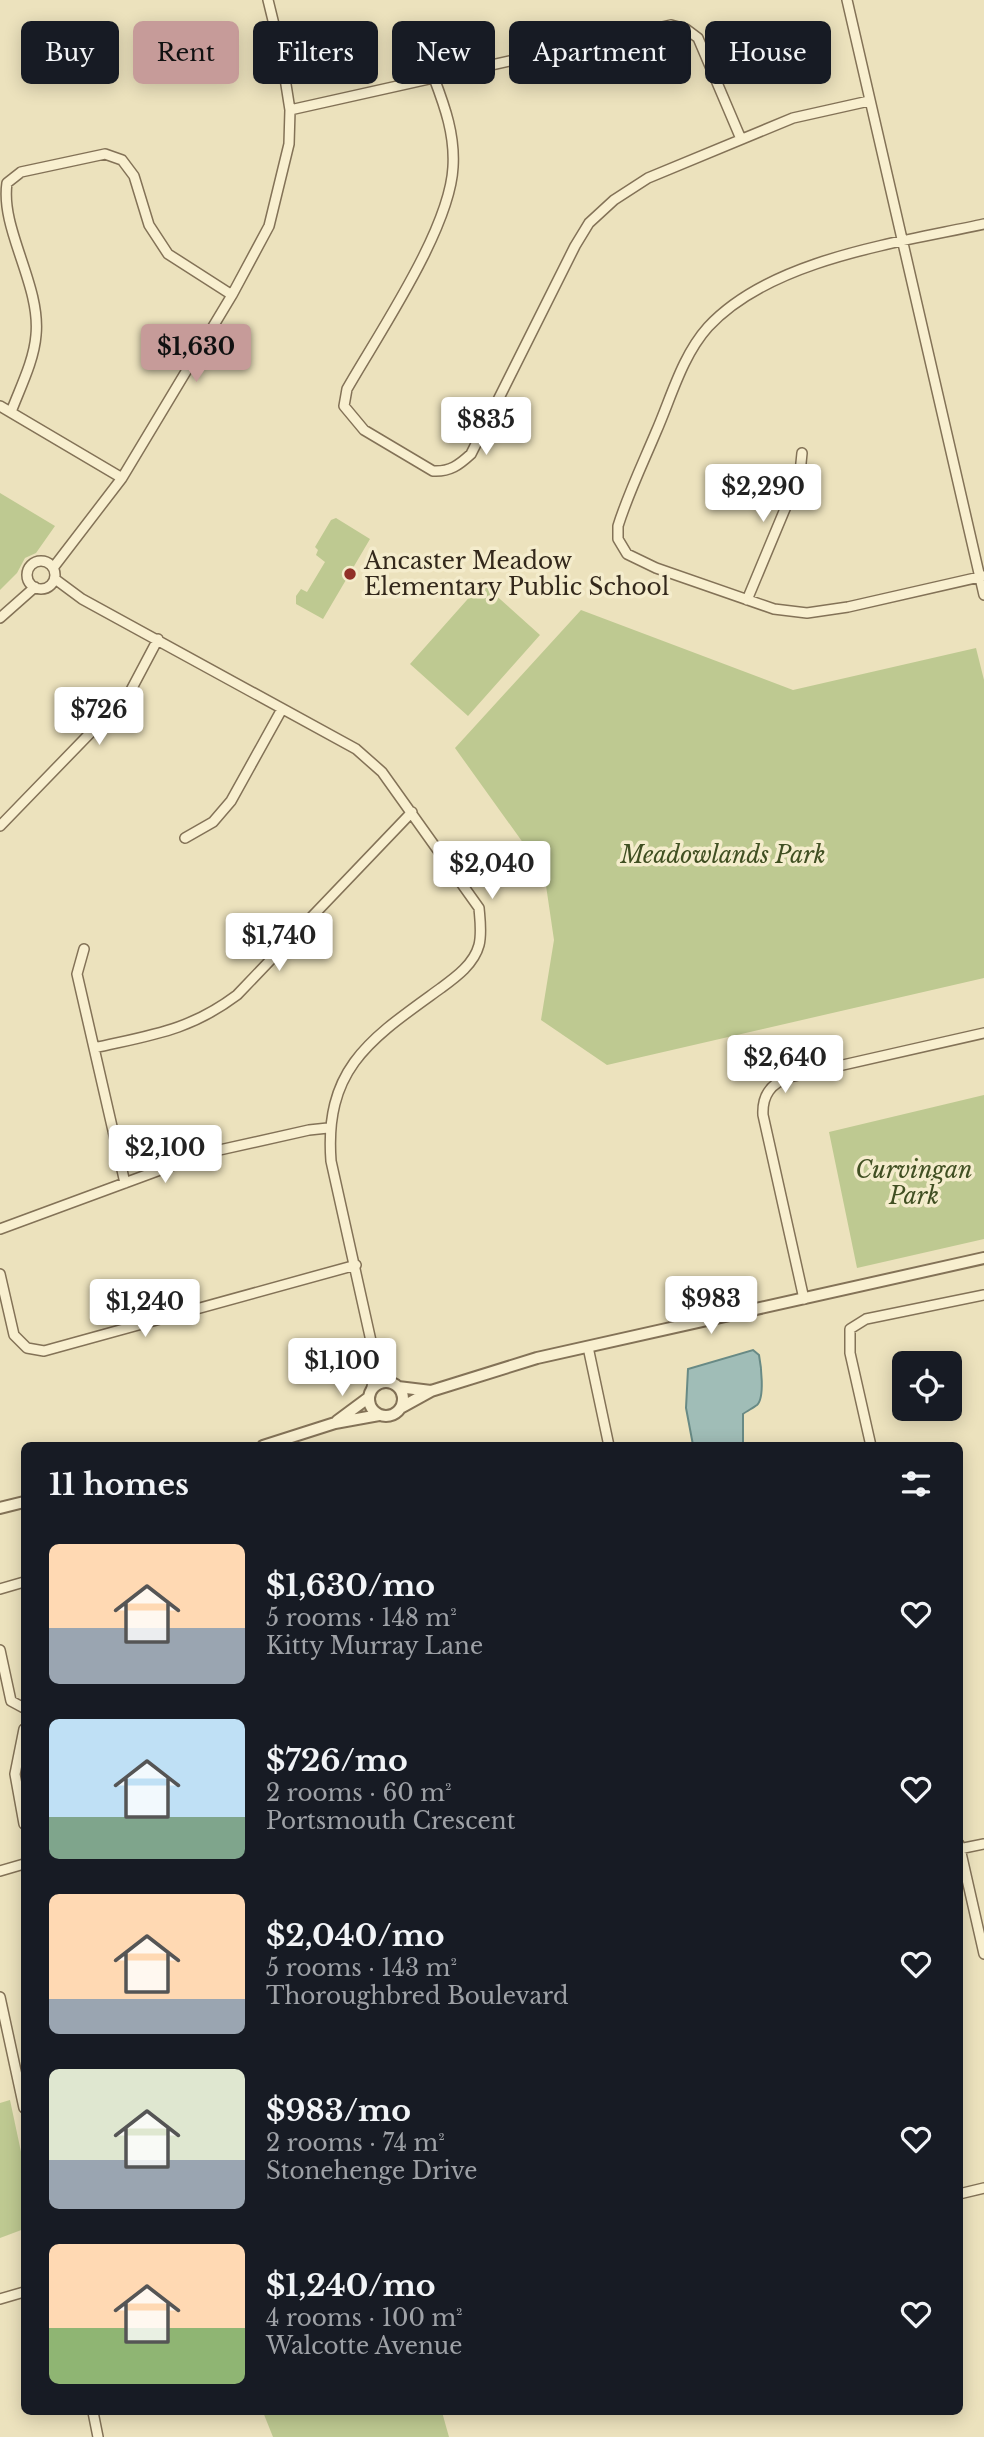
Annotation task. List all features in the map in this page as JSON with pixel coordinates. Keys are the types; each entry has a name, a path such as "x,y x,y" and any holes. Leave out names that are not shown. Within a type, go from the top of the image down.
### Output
{"street":[{"path":"52,583 50,565 122,478 232,295 269,226 289,144 290,110 281,53 268,0"},
{"path":"847,0 984,595"},
{"path":"495,64 671,25 686,29 698,38 741,139"},
{"path":"290,110 407,84"},
{"path":"436,84 447,110 452,137 453,168 447,200 433,237 347,389 344,406 364,430 433,471 444,472 471,454 589,223 614,200 648,178 793,118 869,101"},
{"path":"11,412 31,359 36,334 28,284 4,208 7,183 21,172 105,154 122,160 134,176 149,225 168,254 232,295"},
{"path":"982,577 848,607 807,613 774,609 656,568 627,554 618,539 621,514 685,363 707,328 731,306 765,285 821,263 984,223"},
{"path":"0,406 122,478"},
{"path":"747,600 800,473 802,453"},
{"path":"0,618 31,584 32,565 50,565"},
{"path":"31,584 52,583 82,598 355,749 382,772 479,908 479,945 464,970 375,1036 351,1065 335,1099 328,1128 331,1161 375,1359 370,1393 371,1408 379,1415"},
{"path":"0,826 123,700 158,639"},
{"path":"185,838 213,822 231,801 282,709"},
{"path":"94,1048 180,1028 229,1001 412,812"},
{"path":"84,948 77,974 125,1183"},
{"path":"804,1298 763,1115 763,1102 769,1090 790,1077 984,1033"},
{"path":"0,1230 206,1153 328,1128"},
{"path":"276,1442 335,1423 394,1415 402,1407 431,1391 537,1358 984,1258"},
{"path":"0,1274 14,1335 27,1348 44,1351 356,1265"},
{"path":"870,1442 850,1353 850,1329 866,1320 984,1295"},
{"path":"588,1347 608,1442"},
{"path":"375,1359 403,1396 402,1407"},
{"path":"335,1423 380,1383 431,1391"},
{"path":"0,1508 21,1503"},
{"path":"0,1589 21,1583"},
{"path":"0,1650 11,1701 21,1706"},
{"path":"21,1744 15,1774 21,1807"},
{"path":"963,1847 984,1844"},
{"path":"963,1864 984,1954"},
{"path":"0,1871 21,1865"},
{"path":"0,1997 5,2045 21,2098"},
{"path":"963,2193 984,2188"},
{"path":"0,2299 21,2293"},
{"path":"94,2415 98,2437"}],"green space":[{"path":"0,493 55,526 36,553 25,558 17,573 0,590"},
{"path":"336,518 370,539 323,619 296,604 296,596 301,589 307,592 325,562 316,555 318,550 315,547 331,520"},
{"path":"482,583 540,635 468,716 410,664"},
{"name":"Meadowlands Park","path":"581,610 793,690 976,648 984,680 984,978 607,1065 541,1020 554,940 544,872 455,748"},
{"name":"Curvingan Park","path":"984,1095 984,1239 857,1268 829,1132"},
{"path":"10,2100 21,2152 21,2230 0,2238 0,2103"},
{"path":"264,2415 443,2415 449,2437 273,2437"}],"water":[{"path":"753,1350 759,1355 761,1396 757,1405 743,1414 743,1442 692,1442 686,1408 688,1369"}],"place":[{"name":"Ancaster Meadow Elementary Public School","path":"350,574"}]}
